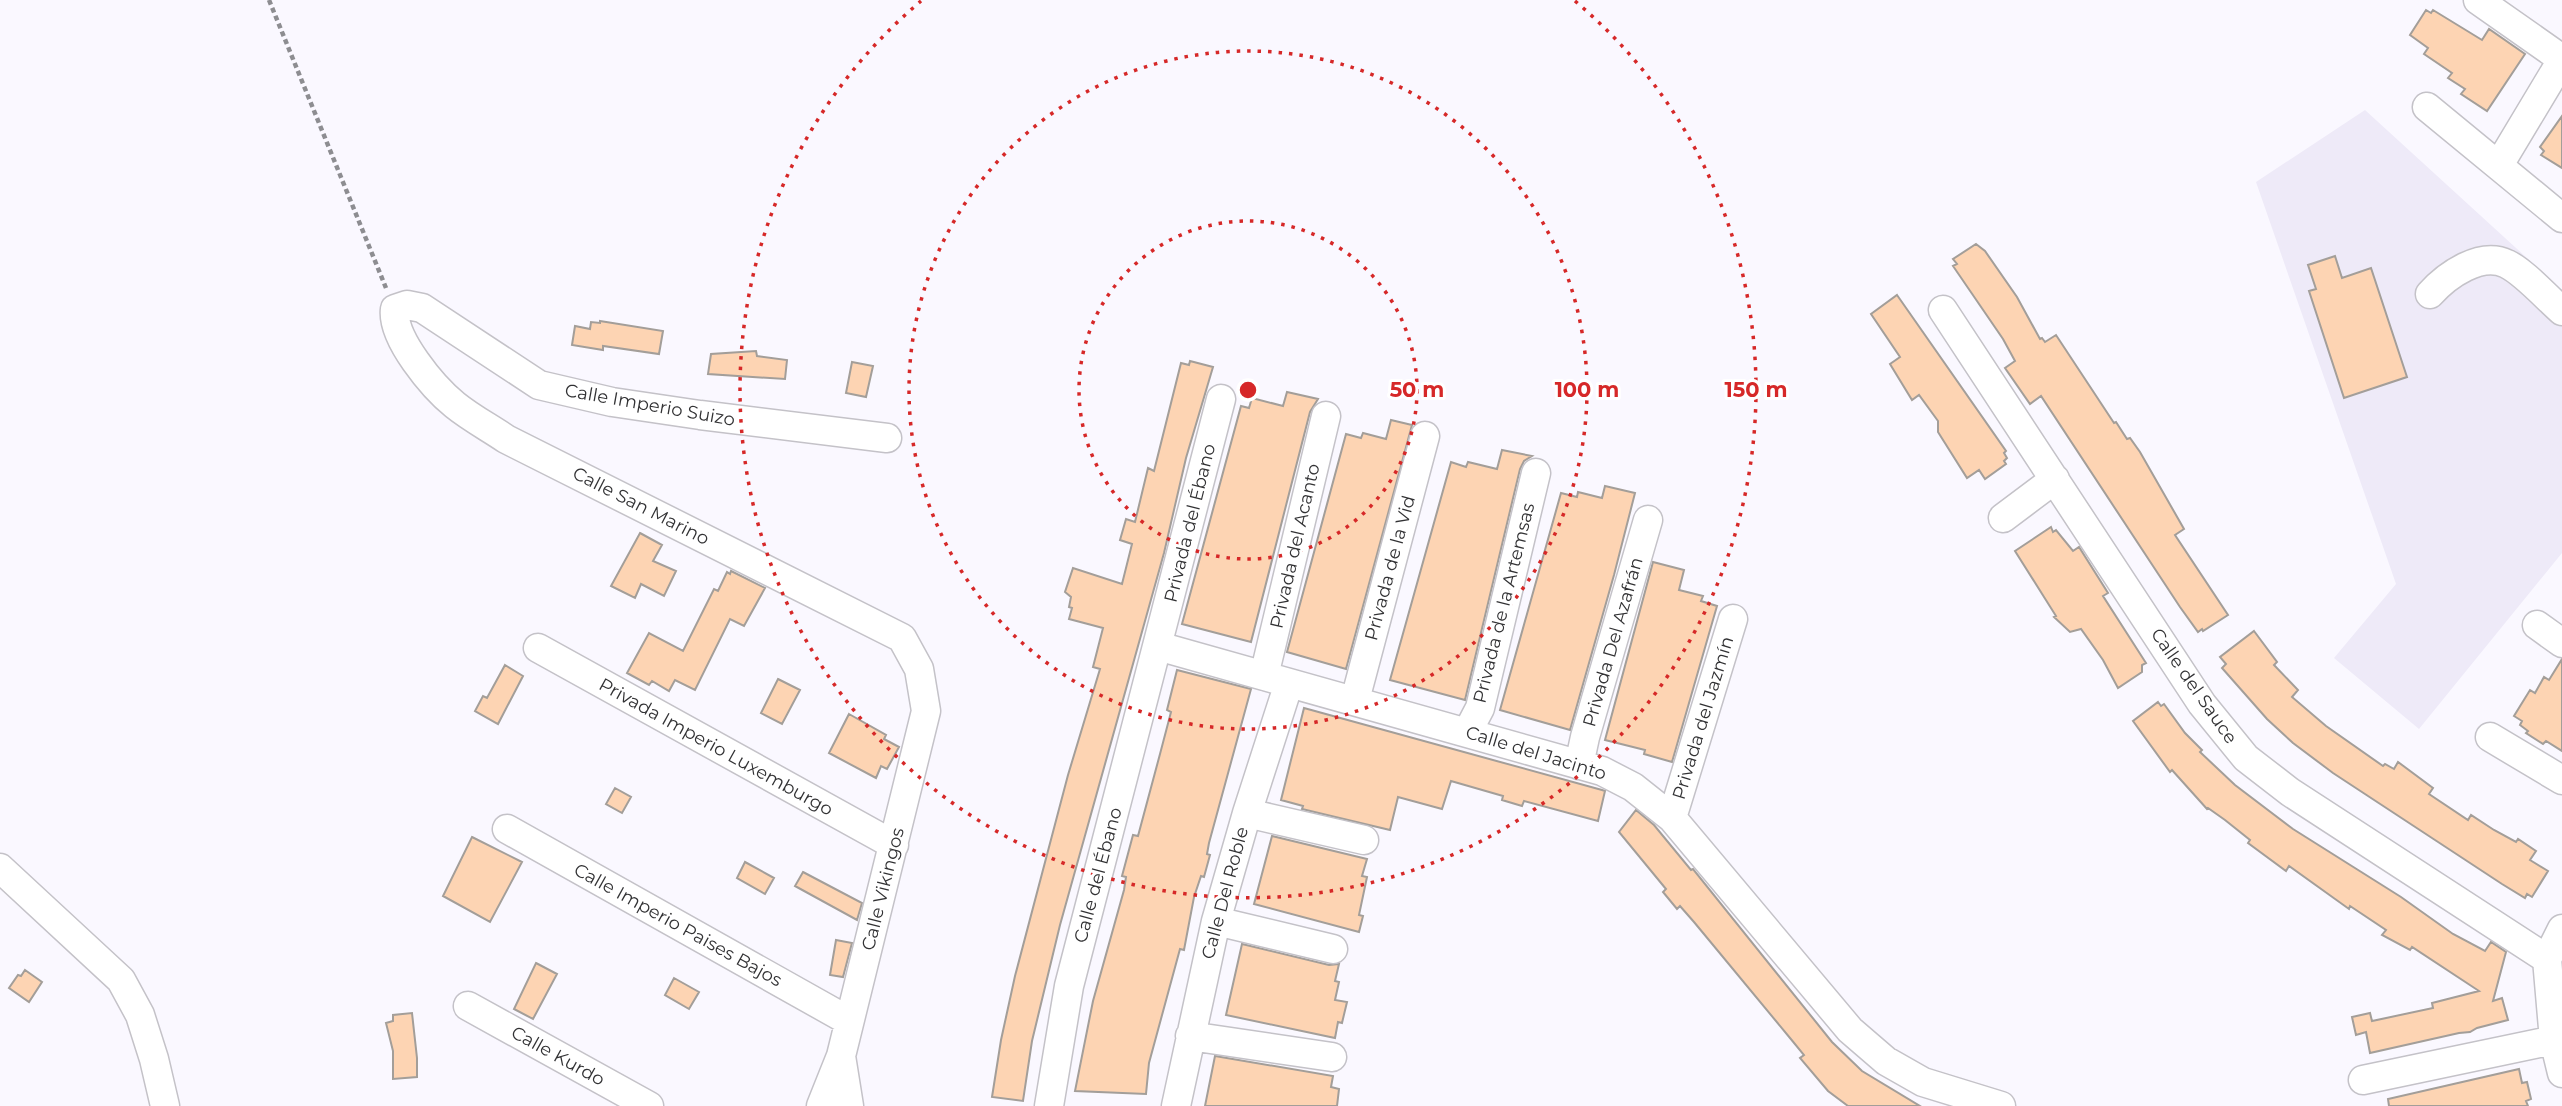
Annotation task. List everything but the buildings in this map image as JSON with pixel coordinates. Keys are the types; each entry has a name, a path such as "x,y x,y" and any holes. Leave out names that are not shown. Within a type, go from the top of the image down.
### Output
{"street":[{"path":"2478,0 2562,60 2499,165"},
{"path":"2427,107 2562,218"},
{"path":"2430,294 2443,279 2461,269 2499,261 2510,265 2562,311"},
{"name":"Calle Imperio Suizo","path":"395,309 407,305 422,308 539,385 650,408 887,438"},
{"name":"Calle San Marino","path":"395,309 394,318 403,344 454,404 506,439 902,638 919,669"},
{"name":"Calle del Sauce","path":"1943,310 2202,704 2246,758 2290,792 2547,959"},
{"name":"Privada del Ébano","path":"1158,646 1221,399"},
{"name":"Privada del Acanto","path":"1276,680 1326,416"},
{"name":"Privada de la Vid","path":"1355,700 1425,436"},
{"name":"Privada de la Artemsas","path":"1468,731 1480,708 1536,472"},
{"path":"2003,518 2054,479"},
{"name":"Privada Del Azafrán","path":"1579,765 1648,520"},
{"name":"Privada del Jazmín","path":"1672,818 1733,619"},
{"path":"2537,625 2562,643"},
{"name":"Calle del Jacinto","path":"1158,646 1468,731 1602,771 1633,787 1672,818 1850,1030 1886,1061 1923,1082 2001,1106"},
{"name":"Calle del Ébano","path":"1049,1106 1069,986 1158,646"},
{"name":"Privada Imperio Luxemburgo","path":"538,648 894,845"},
{"name":"Calle Vikingos","path":"821,1106 841,1056 926,711 919,669"},
{"name":"Calle Del Roble","path":"1176,1106 1216,921 1247,813 1276,680"},
{"path":"2490,737 2562,780"},
{"path":"1247,813 1364,840"},
{"name":"Calle Imperio Paises Bajos","path":"507,829 849,1021"},
{"path":"0,868 121,980 140,1015 165,1106"},
{"path":"1216,921 1333,949"},
{"path":"2562,929 2547,959 2554,1040 2562,1073"},
{"name":"Calle Kurdo","path":"468,1006 649,1106"},
{"path":"1190,1036 1332,1057"},
{"path":"2363,1080 2554,1040"},
{"path":"841,1056 849,1106"}],"path":[{"path":"270,0 395,309"}],"shaded area":[{"path":"2365,110 2562,290 2562,553 2419,729 2334,658 2396,584 2256,182"}]}
